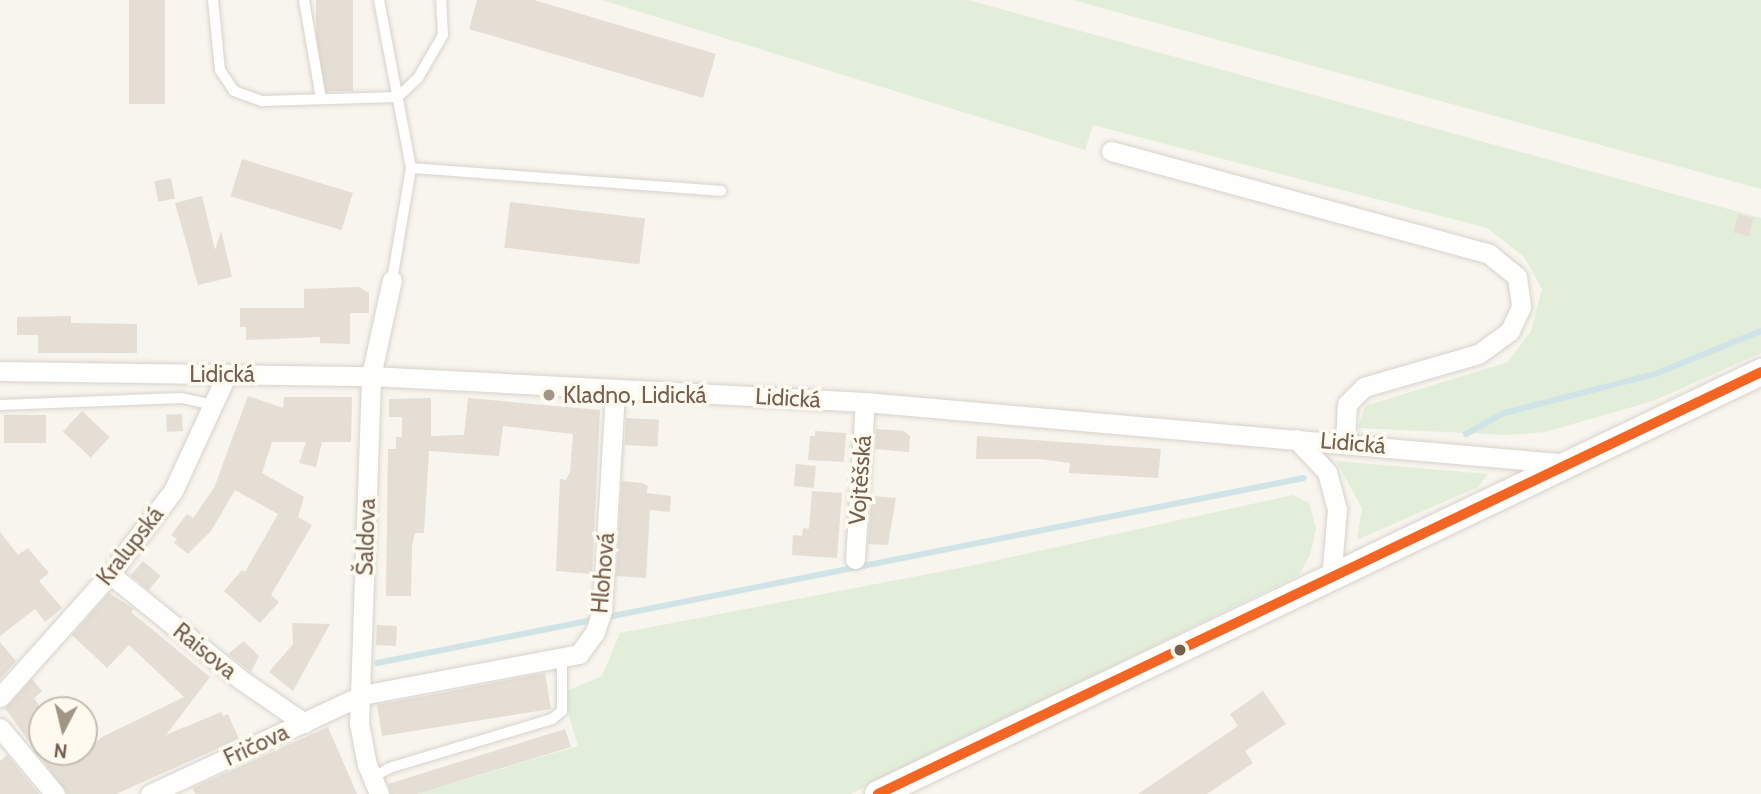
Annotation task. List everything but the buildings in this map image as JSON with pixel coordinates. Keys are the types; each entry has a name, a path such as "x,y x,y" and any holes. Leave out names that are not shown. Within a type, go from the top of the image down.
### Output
{"main road":[{"path":"878,794 1574,464 1761,372"}],"street":[{"path":"1111,150 1489,254 1517,277 1521,307 1510,331 1478,354 1364,387 1348,404 1345,442"},
{"name":"Šaldova","path":"376,786 359,723 371,376 392,280"},
{"name":"Lidická","path":"0,371 371,376 865,401 1574,464"},
{"name":"Kralupská","path":"0,696 110,574 173,491 227,374"},
{"name":"Hlohová","path":"362,695 562,660 579,654 595,632 602,611 615,390"},
{"name":"Vojtěšská","path":"855,559 865,401"},
{"path":"1296,439 1326,472 1337,509 1331,579"},
{"name":"Raisova","path":"110,574 240,679 304,723"},
{"name":"Fričova","path":"150,794 362,695"},
{"path":"0,728 55,794"}],"lane":[{"path":"214,0 220,70 234,90 262,101 398,97 418,78 443,35 441,0"},
{"path":"304,0 321,98"},
{"path":"379,0 411,168 392,280"},
{"path":"411,168 721,191"},
{"path":"0,405 141,398 182,398 212,405"},
{"path":"376,786 389,768 552,719 562,711 562,660"}],"green space":[{"path":"602,0 968,0 1761,218 1761,353 1653,401 1545,432 1507,435 1358,428 1365,406 1508,362 1531,331 1542,289 1524,257 1487,228 1093,125 1085,150"},
{"path":"1073,0 1761,0 1761,189"},
{"path":"1336,461 1488,474 1478,487 1357,540 1362,508"},
{"path":"1293,495 1309,503 1316,528 1310,555 1299,575 851,794 417,794 578,746 562,693 602,676 620,633 970,566"}],"waterway":[{"path":"1466,434 1504,413 1655,374 1761,331"},
{"path":"377,663 1304,478"}],"transit line":[{"path":"878,794 1761,372"}],"place":[{"name":"Kladno, Lidická","path":"549,395"}]}
